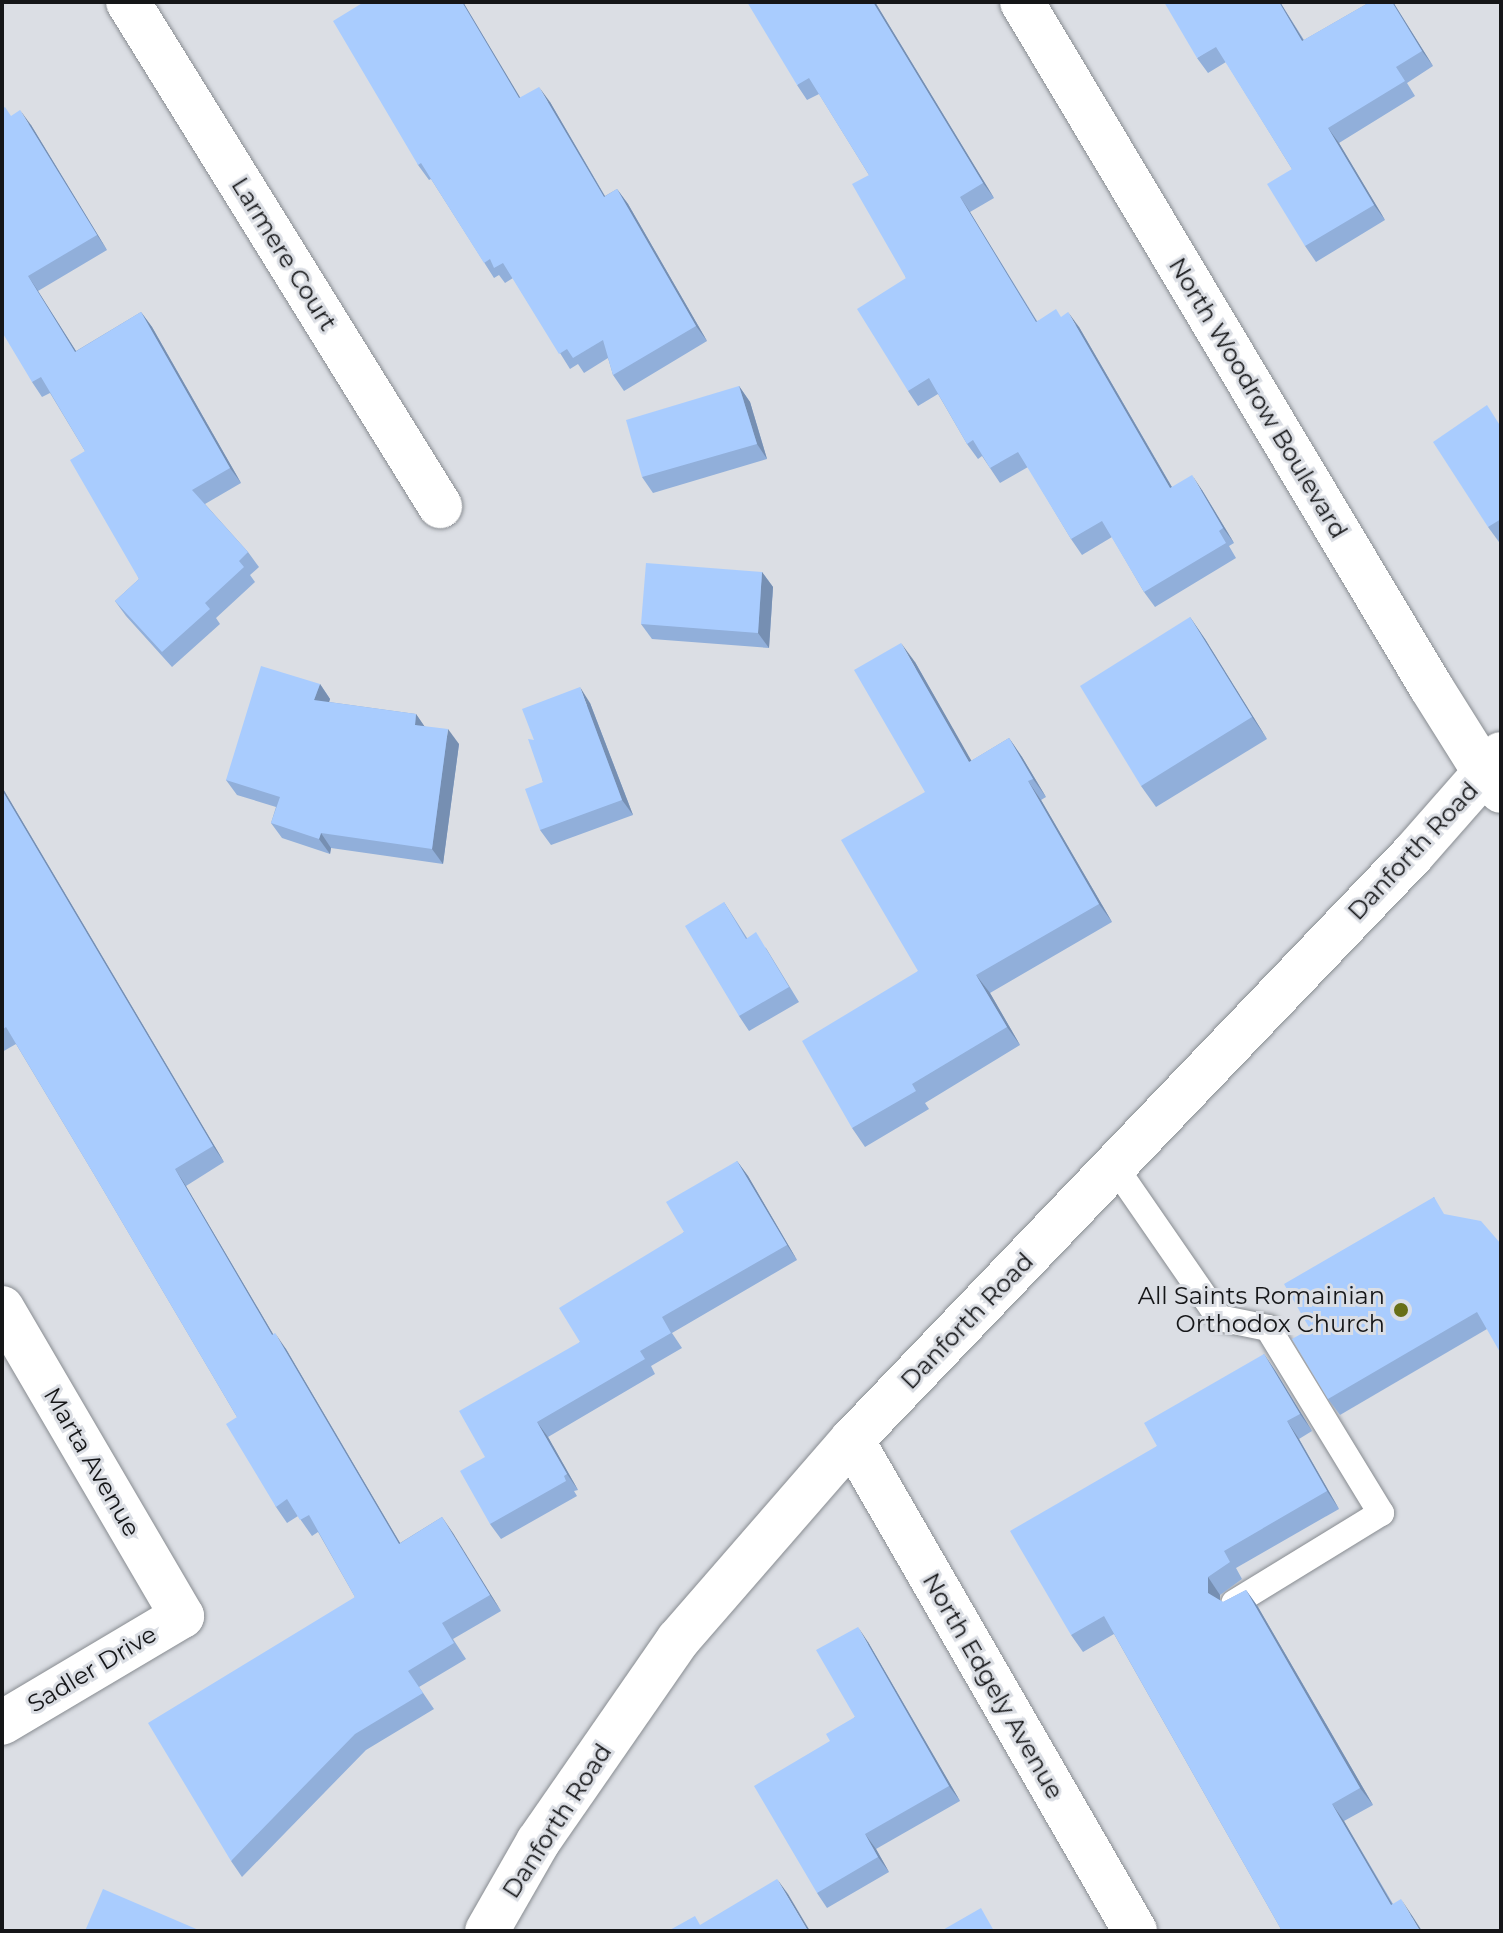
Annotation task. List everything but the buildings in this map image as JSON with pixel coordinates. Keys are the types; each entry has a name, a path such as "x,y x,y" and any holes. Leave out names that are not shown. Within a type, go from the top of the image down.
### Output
{"street":[{"name":"Larmere Court","path":"128,2 440,506"},
{"name":"North Woodrow Boulevard","path":"1022,2 1496,773"},
{"name":"Danforth Road","path":"487,1931 538,1842 678,1640 852,1440 1496,773"},
{"name":"Marta Avenue","path":"2,1308 182,1616"},
{"name":"North Edgely Avenue","path":"852,1440 1135,1931"},
{"name":"Sadler Drive","path":"2,1723 182,1616"}],"lane":[{"path":"1115,1167 1219,1318 1268,1328 1381,1513 1234,1603"}],"place":[{"name":"All Saints Romainian Orthodox Church","path":"1401,1310"}]}
